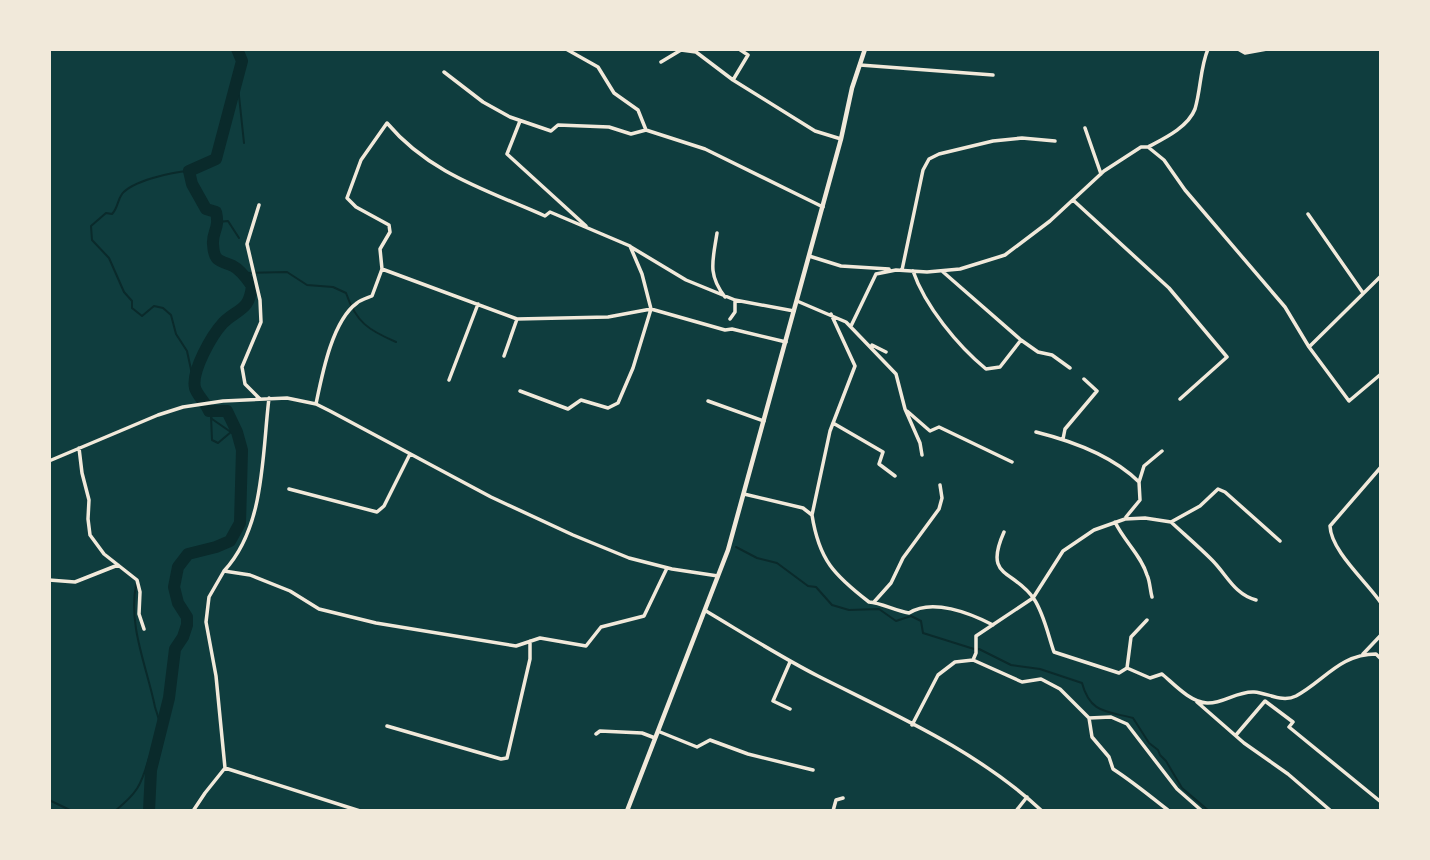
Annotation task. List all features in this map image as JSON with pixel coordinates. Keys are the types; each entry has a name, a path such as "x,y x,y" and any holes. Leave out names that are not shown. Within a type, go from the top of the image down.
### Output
{"main road":[{"path":"628,811 728,550 865,49"}],"street":[{"path":"566,49 598,67 614,93 638,110 646,130"},
{"path":"733,80 748,55 739,49"},
{"path":"809,256 841,266 942,271 960,270 1004,255 1050,221 1101,174 1141,147 1169,136 1194,111 1208,49"},
{"path":"1238,49 1245,53 1267,49"},
{"path":"662,62 681,50 696,52 733,80 815,131 841,139"},
{"path":"860,65 993,75"},
{"path":"444,72 482,102 520,121 551,131 558,125 609,127 631,134 646,130 705,149 822,208"},
{"path":"520,121 507,154 574,213 587,228"},
{"path":"316,404 325,361 339,326 356,303 372,296 382,269 380,250 390,232 389,226 347,198 361,160 387,123 426,160 458,180 545,216 550,212 630,246 686,280 727,298 794,311"},
{"path":"1085,128 1101,174"},
{"path":"902,270 923,170 929,159 939,153 993,141 1022,138 1055,141"},
{"path":"1148,146 1164,160 1185,190 1284,307 1309,347 1349,401 1381,374"},
{"path":"1073,200 1168,288 1227,357 1180,398"},
{"path":"259,205 247,244 260,300 261,323 242,367 245,384 259,398"},
{"path":"1308,214 1363,293"},
{"path":"716,233 712,271 716,285 727,298"},
{"path":"520,391 568,409 581,400 608,408 618,403 633,368 650,309 642,274 630,246"},
{"path":"382,269 517,319 608,317 650,309 725,330 732,329 786,342"},
{"path":"851,326 876,274 895,270"},
{"path":"913,271 931,305 959,346 986,369 1000,367 1021,340"},
{"path":"942,271 1021,340 1038,352 1052,355 1070,368"},
{"path":"1309,347 1381,276"},
{"path":"730,319 735,312 735,300"},
{"path":"797,301 831,314 851,326 896,374 905,409 920,443 922,455"},
{"path":"449,380 478,304"},
{"path":"831,314 855,366 833,423 812,515 815,536 828,566 869,602 888,609 909,613 919,606 938,608 981,619 993,625"},
{"path":"504,356 517,319"},
{"path":"865,339 886,352"},
{"path":"1063,439 1065,429 1097,391 1084,379"},
{"path":"49,461 183,407 259,398 287,398 316,404 522,513 560,530 629,558 667,568 718,576"},
{"path":"193,811 225,768 216,676 206,622 209,597 244,544 251,522 259,489 269,398"},
{"path":"708,401 764,421"},
{"path":"905,409 930,431 939,427 1012,462"},
{"path":"833,423 883,452 879,464 895,476"},
{"path":"1036,432 1063,439 1100,455 1139,482"},
{"path":"79,449 89,500 90,535 96,545 137,580 140,592 139,614 144,629"},
{"path":"1125,519 1140,500 1139,482 1144,466 1162,451"},
{"path":"289,489 377,512 384,506 410,454"},
{"path":"1381,467 1329,526 1330,536 1338,548 1381,603"},
{"path":"874,602 891,583 903,558 939,509 942,498 940,485"},
{"path":"1171,522 1200,506 1217,489 1225,492 1280,541"},
{"path":"744,494 803,508 812,515"},
{"path":"973,660 976,653 976,636 1033,598 1063,551 1094,530 1125,519 1145,518 1171,522 1215,563 1230,584 1246,597 1256,600"},
{"path":"1115,522 1123,540 1138,557 1147,574 1152,597"},
{"path":"1004,532 997,546 999,568 1033,598 1054,652 1119,673 1127,668"},
{"path":"49,580 75,582 118,565"},
{"path":"224,571 250,575 290,591 319,609 376,623 516,646 540,638 586,646 601,627 644,615 667,568"},
{"path":"706,611 790,662 947,743 1027,797 1042,811"},
{"path":"1127,668 1131,637 1147,620"},
{"path":"1193,699 1207,703 1236,694 1254,692 1284,699 1295,696 1330,669 1363,654 1381,635"},
{"path":"387,726 501,759 508,758 530,659 530,641"},
{"path":"1363,654 1376,654 1381,659"},
{"path":"912,725 938,675 955,662 973,660 1022,682 1041,679 1060,689 1088,718 1092,737 1109,757 1113,769 1169,811"},
{"path":"790,662 773,701 790,709"},
{"path":"1127,668 1150,678 1162,674 1331,811"},
{"path":"1236,734 1265,701 1293,722 1289,727 1381,802"},
{"path":"1088,718 1111,717 1127,724 1177,789 1202,811"},
{"path":"596,734 600,731 642,733 657,739"},
{"path":"660,732 697,747 710,740 748,754 813,770"},
{"path":"225,768 360,811"},
{"path":"1016,811 1027,797"},
{"path":"832,811 836,800 843,798"}],"waterway":[{"path":"149,811 151,770 169,698 175,649 187,625 187,617 178,603 174,587 178,567 188,554 230,541 240,523 242,450 237,432 227,411 209,411 196,391 195,381 199,363 208,344 223,323 242,309 248,301 252,286 239,270 216,257 213,244 216,212 206,209 192,184 189,171 216,159 242,61 237,49"},
{"path":"237,77 244,143"},
{"path":"189,171 163,175 134,185 122,194 112,214 106,213 91,226 92,240 109,258 124,292 132,301 132,308 142,316 154,306 163,308 171,315 176,334 187,351 195,388"},
{"path":"218,222 228,221 239,238"},
{"path":"243,273 287,272 307,285 333,287 346,293 354,311 364,324 396,342"},
{"path":"209,411 212,419 238,437"},
{"path":"211,416 212,440 218,443 231,432"},
{"path":"736,547 757,558 777,563 808,586 816,587 832,605 849,610 879,609 896,621 911,616 921,621 923,633 974,649"},
{"path":"115,811 137,788 160,730 136,631 136,585"},
{"path":"979,649 1011,665 1040,669 1082,683 1085,693 1100,709 1133,718 1149,743 1166,761 1182,788 1209,811"},
{"path":"49,800 72,811"}]}
